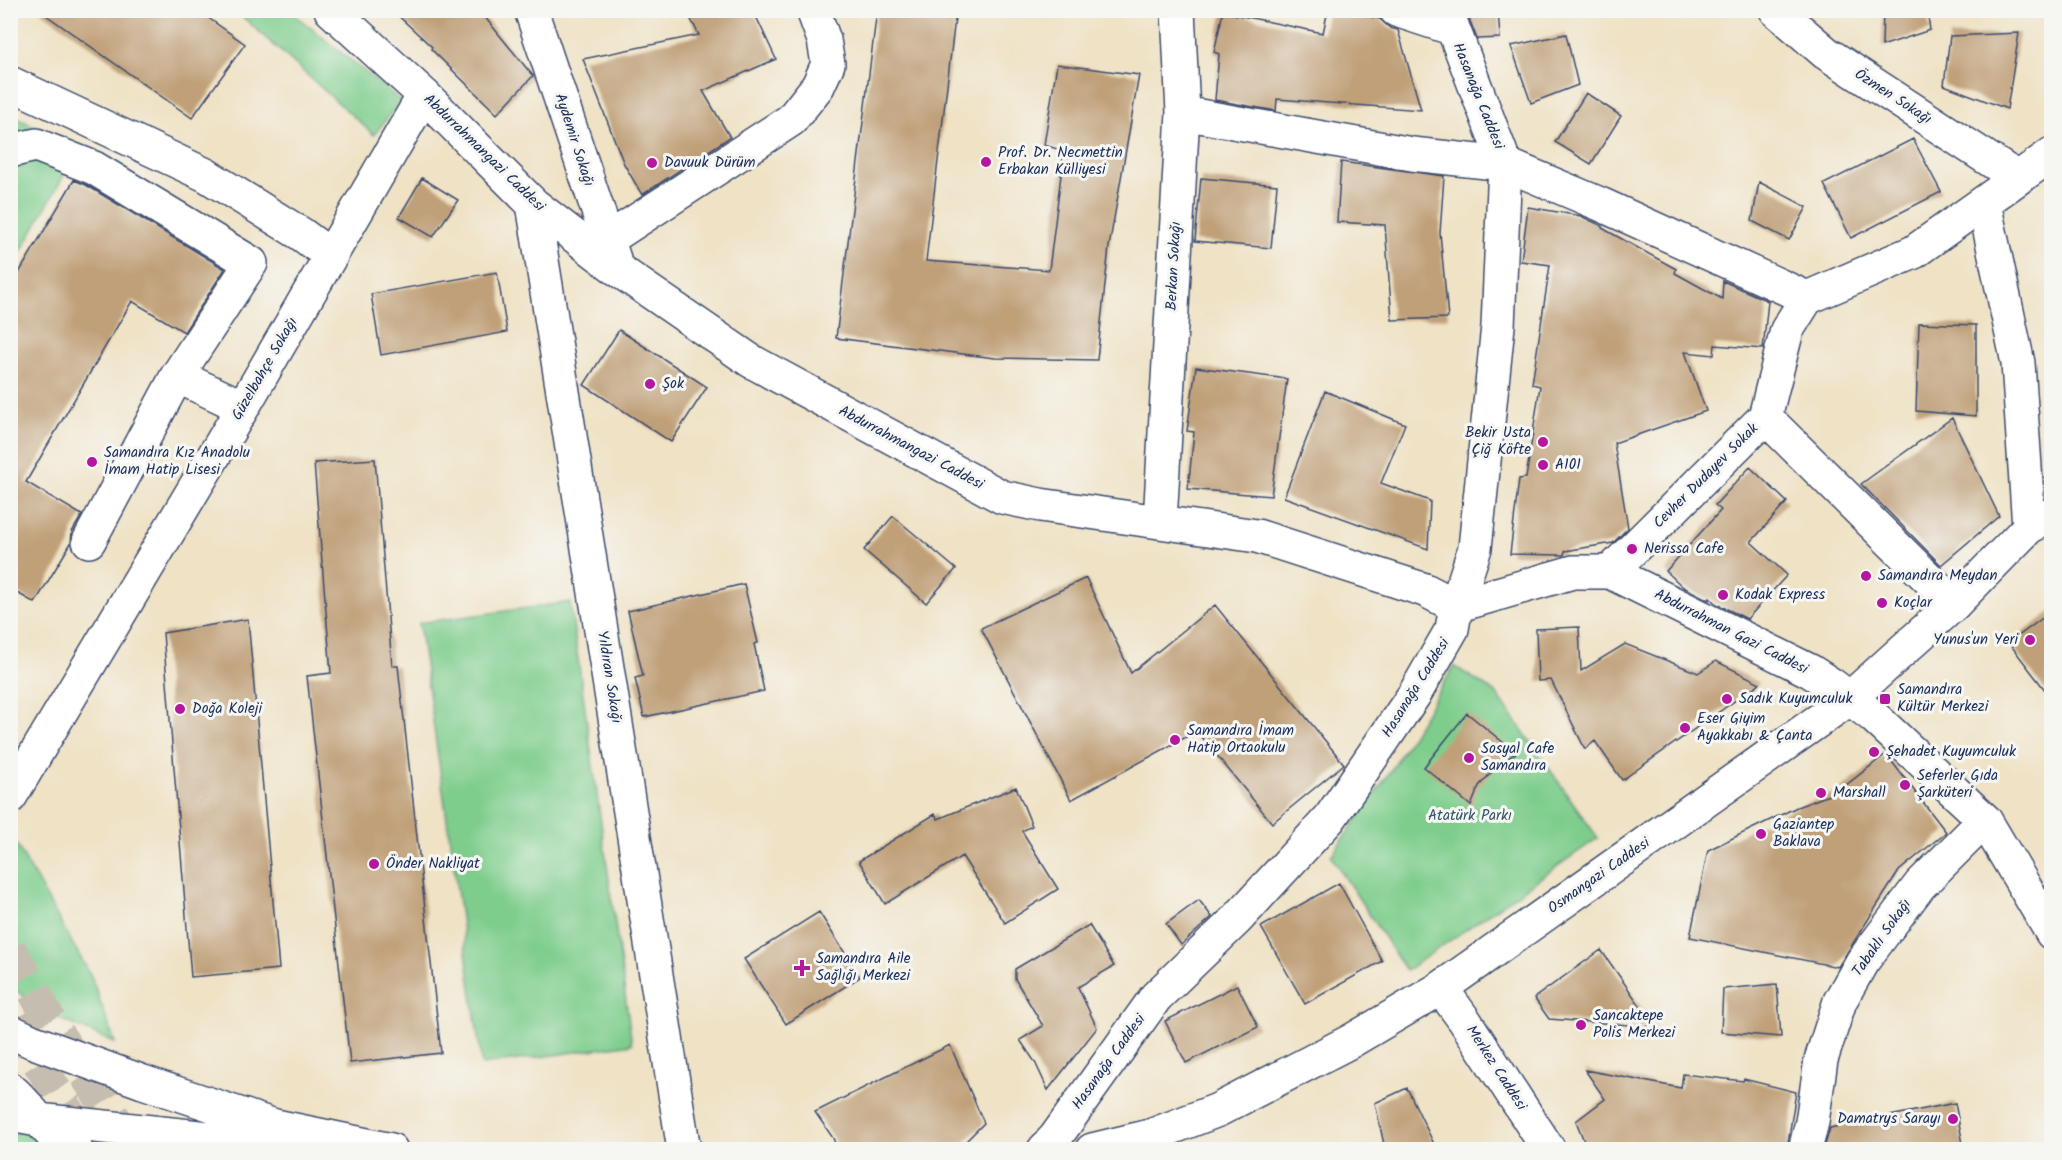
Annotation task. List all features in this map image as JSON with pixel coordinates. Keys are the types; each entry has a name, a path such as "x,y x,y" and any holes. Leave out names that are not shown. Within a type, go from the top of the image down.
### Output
{"street":[{"name":"Abdurrahmangazi Caddesi","path":"331,10 424,95 533,204 612,254 751,361 1002,497 1040,505 1257,536 1425,590 1456,606"},
{"name":"Aydemir Sokağı","path":"531,10 612,254"},
{"path":"612,254 791,120 818,86 828,64 824,40 813,10"},
{"name":"Berkan Sokağı","path":"1160,522 1183,113 1178,10"},
{"path":"1396,10 1448,19"},
{"name":"Özmen Sokağı","path":"1776,10 1826,53 2016,177"},
{"name":"Hasanağa Caddesi","path":"1044,1149 1156,997 1238,919 1330,818 1414,695 1452,629 1456,606 1475,548 1498,326 1505,164 1448,19"},
{"path":"10,83 206,175 301,234 331,256"},
{"name":"Güzelbahçe Sokağı","path":"11,796 243,407 424,95"},
{"path":"1183,113 1412,154 1505,164 1600,204 1807,298 1914,252 2052,153"},
{"path":"10,151 36,145 94,168 251,263 177,376 89,541"},
{"path":"1984,203 2018,363 2040,521"},
{"name":"Yıldıran Sokağı","path":"533,204 684,1149"},
{"name":"Cevher Dudayev Sokak","path":"1610,572 1765,417 1787,330 1807,298"},
{"path":"177,376 243,407"},
{"path":"1765,417 1954,604"},
{"name":"Osmangazi Caddesi","path":"1092,1149 1150,1136 1218,1110 1351,1041 1441,988 1849,699 1954,604 2040,521"},
{"path":"1456,606 1573,572 1610,572"},
{"name":"Abdurrahman Gazi Caddesi","path":"1610,572 1809,671 1849,699"},
{"path":"1849,699 1873,716 1985,820 2048,922"},
{"name":"Tabaklı Sokağı","path":"1805,1149 1812,1122 1821,1060 1840,1001 1862,962 1920,885 1985,820"},
{"name":"Merkez Caddesi","path":"1441,988 1549,1149"},
{"path":"10,1013 21,1036 143,1083 274,1126 391,1149"},
{"path":"10,1089 17,1094 24,1117 69,1147 76,1149"},
{"path":"24,1117 321,1149"}],"green space":[{"path":"236,11 290,11 401,101 374,135"},
{"path":"11,115 80,147 11,269"},
{"path":"570,602 632,1044 482,1065 419,623"},
{"name":"Atatürk Parkı","path":"1454,666 1496,693 1598,838 1406,971 1331,856 1390,772"},
{"path":"10,833 91,976 115,1043 40,1010 11,986"},
{"path":"11,1127 31,1129 61,1150 11,1150"}],"building":[{"path":"39,10 197,10 245,44 192,118"},
{"path":"392,10 479,10 533,76 497,114 431,49 432,47"},
{"path":"686,10 753,10 776,59 703,91 730,137 642,195 624,164 583,59 699,35"},
{"path":"877,10 956,10 926,261 1049,270 1064,151 1044,145 1057,64 1139,75 1109,247 1097,360 995,358 836,338"},
{"path":"1328,10 1342,10 1380,19 1390,28 1398,30 1421,110 1277,99 1276,111 1215,100 1219,54 1214,52 1223,12 1323,33"},
{"path":"1469,10 1498,10 1500,38 1477,39 1470,21"},
{"path":"1883,10 1927,10 1930,30 1882,46"},
{"path":"2019,33 2007,109 1944,85 1950,36"},
{"path":"1566,34 1578,85 1531,103 1511,46"},
{"path":"1586,93 1621,116 1591,164 1555,142"},
{"path":"1913,139 1941,192 1851,238 1824,184"},
{"path":"1341,162 1444,176 1440,233 1448,318 1392,320 1385,225 1337,222"},
{"path":"422,178 458,200 433,237 399,217"},
{"path":"1201,178 1277,185 1271,248 1195,241"},
{"path":"74,180 225,269 184,332 132,301 26,482 82,515 72,532 71,543 35,603 10,589 10,288"},
{"path":"1759,182 1807,207 1789,240 1752,221"},
{"path":"1528,207 1581,216 1676,269 1675,273 1722,299 1723,281 1768,301 1763,349 1715,345 1714,355 1685,352 1706,411 1614,443 1628,528 1613,543 1565,551 1564,555 1510,554 1519,479 1526,478 1540,386 1532,384 1550,265 1521,261"},
{"path":"497,272 507,332 381,355 371,294"},
{"path":"1919,323 1976,325 1976,416 1916,411"},
{"path":"619,330 707,387 671,442 584,385"},
{"path":"1196,367 1287,379 1271,496 1188,489 1194,432 1187,431"},
{"path":"1325,391 1405,424 1381,483 1430,501 1428,549 1284,497"},
{"path":"1952,418 1999,516 1941,565 1861,484"},
{"name":"Önder Nakliyat","path":"375,459 392,666 398,666 441,1053 350,1063 307,676 331,673 314,463"},
{"path":"1750,467 1787,502 1751,542 1787,575 1747,619 1715,603 1710,598 1709,600 1683,587 1666,571 1721,510 1715,505"},
{"path":"893,516 956,569 926,603 864,550"},
{"path":"1086,578 1131,673 1215,605 1344,764 1272,823 1197,731 1071,800 981,628"},
{"path":"744,584 758,643 754,644 764,691 644,717 635,678 643,676 628,611"},
{"path":"2052,611 2052,699 2009,643"},
{"path":"248,619 279,969 191,977 163,633"},
{"path":"1579,627 1581,671 1625,644 1698,673 1716,661 1760,683 1622,780 1595,741 1585,749 1551,680 1538,681 1536,629"},
{"name":"Sosyal Cafe Samandıra","path":"1467,713 1516,753 1500,763 1479,786 1471,806 1424,767"},
{"path":"1886,754 1946,832 1899,871 1838,967 1690,937 1708,850 1797,807 1837,792"},
{"path":"1016,787 1032,826 1022,831 1058,889 1005,923 962,856 885,904 859,861 935,814 938,819"},
{"path":"1339,883 1382,961 1305,1004 1261,927"},
{"path":"1199,900 1212,917 1181,945 1166,924"},
{"name":"Samandıra Aile Sağlığı Merkezi","path":"819,912 860,977 786,1024 744,959"},
{"path":"1089,925 1114,966 1078,987 1097,1028 1048,1090 1035,1062 1020,1040 1043,1026 1015,979 1015,969"},
{"path":"1601,950 1655,1027 1549,1019 1534,998"},
{"path":"1777,984 1781,1037 1721,1032 1723,989"},
{"path":"1237,985 1258,1027 1186,1063 1165,1021"},
{"path":"950,1045 984,1123 958,1149 837,1149 833,1138 815,1112"},
{"path":"1585,1070 1681,1088 1683,1074 1743,1081 1744,1079 1796,1092 1787,1149 1629,1149 1584,1141 1576,1121 1605,1099"},
{"path":"1407,1088 1434,1144 1420,1149 1385,1149 1375,1103"},
{"path":"1955,1103 1964,1149 1824,1149 1830,1128"}],"tunnel":[{"path":"10,949 57,1033 136,1150"},
{"path":"13,1021 88,1143"}],"place":[{"name":"Prof. Dr. Necmettin Erbakan Külliyesi","path":"986,162"},
{"name":"Davuuk Dürüm","path":"652,163"},
{"name":"Şok","path":"650,384"},
{"name":"Bekir Usta Çiğ Köfte","path":"1543,442"},
{"name":"Samandıra Kız Anadolu İmam Hatip Lisesi","path":"92,462"},
{"name":"A101","path":"1543,465"},
{"name":"Nerissa Cafe","path":"1632,549"},
{"name":"Samandıra Meydan","path":"1866,576"},
{"name":"Kodak Express","path":"1723,595"},
{"name":"Koçlar","path":"1882,603"},
{"name":"Yunus'un Yeri","path":"2030,640"},
{"name":"Sadık Kuyumculuk","path":"1727,699"},
{"name":"Samandıra Kültür Merkezi","path":"1885,699"},
{"name":"Doğa Koleji","path":"180,709"},
{"name":"Eser Giyim Ayakkabı & Çanta","path":"1685,728"},
{"name":"Samandıra İmam Hatip Ortaokulu","path":"1175,740"},
{"name":"Şehadet Kuyumculuk","path":"1874,752"},
{"name":"Sosyal Cafe Samandıra","path":"1469,758"},
{"name":"Seferler Gıda Şarküteri","path":"1905,785"},
{"name":"Marshall","path":"1821,793"},
{"name":"Gaziantep Baklava","path":"1761,834"},
{"name":"Önder Nakliyat","path":"374,864"},
{"name":"Samandıra Aile Sağlığı Merkezi","path":"802,968"},
{"name":"Sancaktepe Polis Merkezi","path":"1581,1025"},
{"name":"Damatrys Sarayı","path":"1953,1119"}]}
